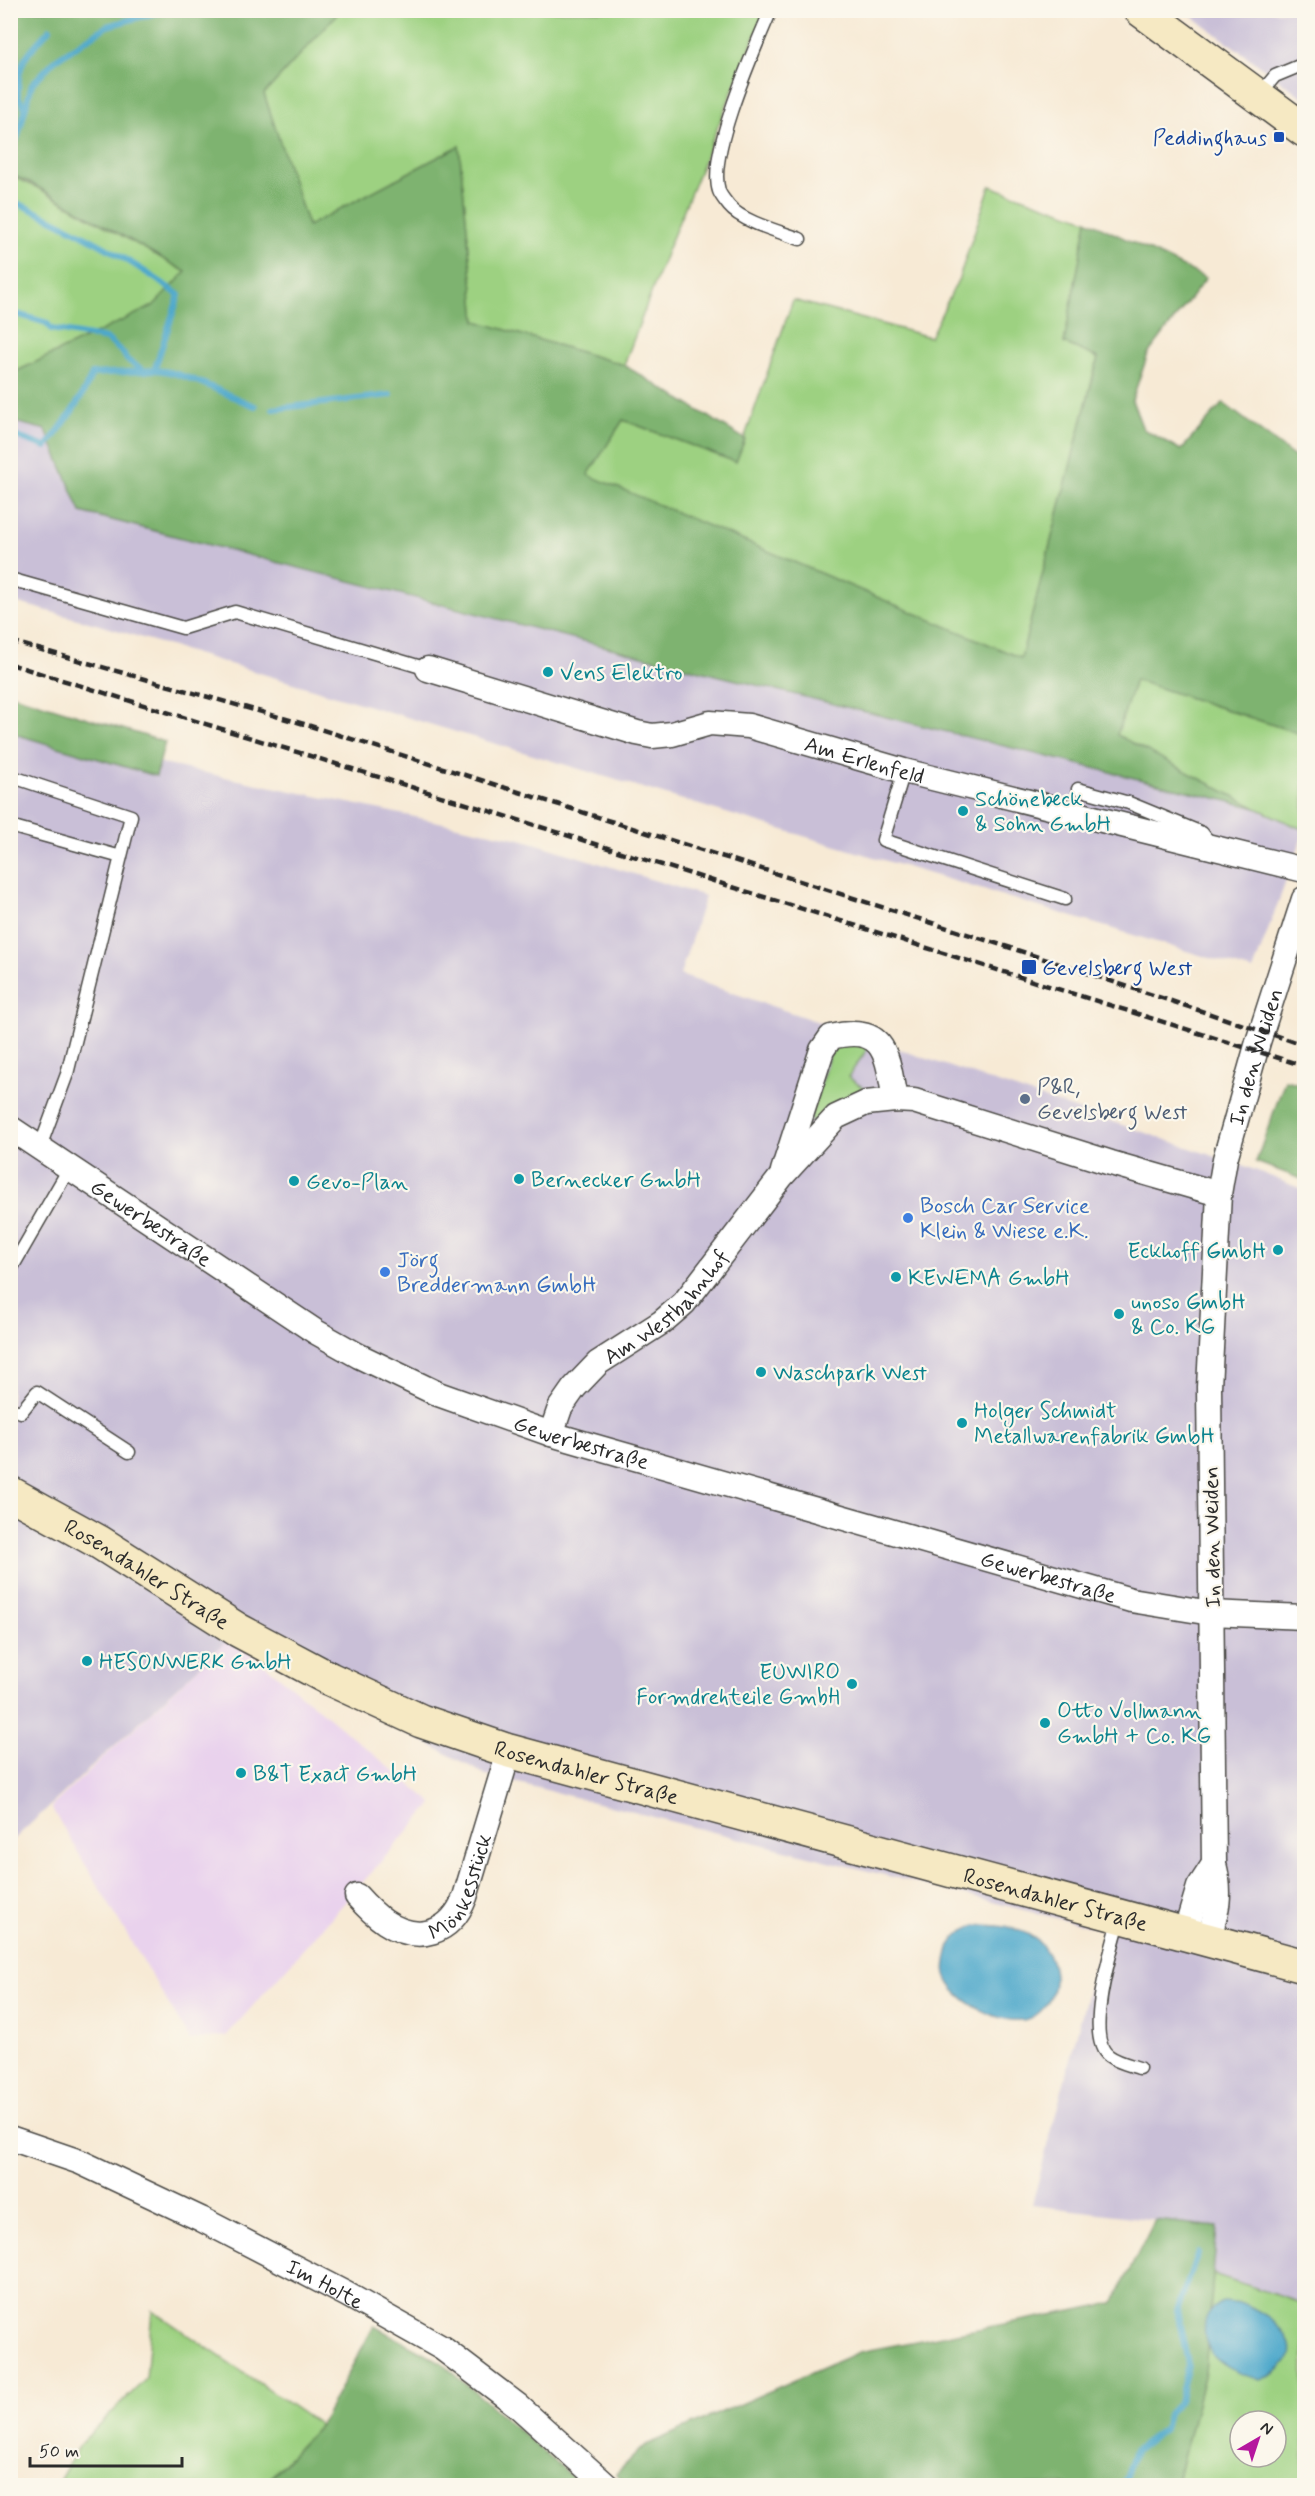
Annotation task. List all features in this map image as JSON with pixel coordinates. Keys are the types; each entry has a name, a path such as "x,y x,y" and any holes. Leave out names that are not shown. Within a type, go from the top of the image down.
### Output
{"main road":[{"path":"1141,10 1305,130"},
{"name":"Rosendahler Straße","path":"10,1493 99,1542 238,1630 330,1679 421,1722 508,1751 1305,1966"},
{"name":"Rosendahler Straße","path":"1197,1937 1243,1962 1305,1984"}],"street":[{"name":"Am Erlenfeld","path":"428,669 652,736 672,734 710,723 749,726 904,771 1305,870"},
{"name":"In den Weiden","path":"1197,1937 1199,1887 1214,1864 1209,1387 1219,1194 1225,1159 1258,1042 1305,899"},
{"name":"Am Westbahnhof","path":"781,1177 822,1050 831,1037 851,1032 878,1043 884,1049 887,1058 895,1100"},
{"name":"Am Westbahnhof","path":"551,1434 560,1408 574,1388 598,1363 662,1323 684,1303 781,1177 836,1117 866,1103 914,1101 1111,1163 1219,1194"},
{"name":"Gewerbestraße","path":"10,1128 281,1309 359,1356 438,1394 551,1434 1131,1600 1211,1612 1305,1617"},
{"name":"Mönkesstück","path":"357,1896 386,1923 407,1931 421,1934 437,1930 454,1920 465,1897 508,1751"},
{"name":"Im Holte","path":"10,2138 81,2162 192,2214 346,2294 442,2348 518,2405 607,2486"}],"lane":[{"path":"771,10 737,93 718,158 718,191 730,208 758,224 800,239"},
{"path":"1258,96 1275,76 1305,64"},
{"path":"10,579 183,628 235,612 428,669"},
{"path":"904,771 883,840 1065,899"},
{"path":"10,776 131,816 67,1074 40,1147"},
{"path":"1078,789 1130,803 1202,833 1214,847"},
{"path":"10,826 121,857"},
{"path":"10,1271 70,1167"},
{"path":"10,1409 21,1412 36,1392 129,1452"},
{"path":"1121,1917 1102,1986 1098,2022 1105,2052 1109,2057 1139,2068"}],"shaded area":[{"path":"1185,11 1304,11 1304,98 1286,85"},
{"path":"10,421 46,430 82,512 720,676 1256,808 1304,832 1253,971 103,626 11,601"},
{"path":"11,718 163,764 524,840 705,896 680,975 1255,1170 1304,1190 1304,2304 1213,2274 1216,2227 1032,2205 1104,1930 486,1775 231,1637 11,1842"},
{"path":"231,1637 433,1803 226,2036 190,2040 51,1807"}],"green space":[{"path":"11,10 340,11 264,94 308,226 459,146 476,321 624,365 745,439 736,462 623,420 588,475 1021,658 1098,358 1064,343 1087,220 1206,278 1148,354 1132,400 1143,429 1181,450 1223,403 1304,464 1304,735 1135,680 1117,735 1256,808 720,676 81,512 46,430 11,421 11,374 153,306 186,272 29,182 11,175"},
{"path":"340,11 765,11 667,251 624,365 476,321 459,146 308,226 264,94"},
{"path":"11,176 36,187 186,272 153,306 11,374"},
{"path":"990,186 1087,220 1064,343 1098,357 1021,658 587,475 623,420 736,462 793,300 930,337 959,278"},
{"path":"1135,680 1304,735 1304,830 1256,808 1116,735"},
{"path":"10,694 165,742 156,776 11,733"},
{"path":"854,1041 868,1048 848,1077 865,1089 813,1121 810,1119 829,1056 837,1046"},
{"path":"1285,1080 1304,1085 1304,1180 1256,1162"},
{"path":"1155,2220 1217,2227 1205,2372 1176,2485 627,2486 616,2474 644,2446 859,2352 1113,2303"},
{"path":"1213,2274 1304,2304 1304,2485 1176,2486 1205,2372"},
{"path":"152,2310 320,2425 263,2485 56,2486 81,2443 146,2379"},
{"path":"374,2326 441,2362 581,2485 263,2486 320,2425"}],"water":[{"path":"976,1925 990,1925 1023,1932 1039,1942 1047,1952 1052,1963 1054,1985 1045,2007 1036,2015 1026,2020 999,2017 971,2004 951,1985 945,1969 952,1942 966,1929"},
{"path":"1223,2302 1246,2305 1261,2312 1283,2331 1289,2341 1291,2352 1287,2362 1277,2372 1260,2380 1228,2367 1212,2354 1207,2345 1205,2322 1211,2310"}],"waterway":[{"path":"10,151 18,136 32,84 55,60 107,26 166,10"},
{"path":"18,95 19,73 25,58 50,29"},
{"path":"10,84 24,106"},
{"path":"10,200 98,243 179,295 155,368"},
{"path":"10,312 47,323 51,329 107,339 123,353 127,360 145,371 156,370 184,376 255,406"},
{"path":"10,434 46,447 72,412 92,374 145,371"},
{"path":"273,409 390,395"},
{"path":"1121,2486 1135,2451 1164,2429 1168,2414 1179,2402 1188,2364 1177,2311 1198,2253"}],"railway":[{"path":"10,641 304,724 1011,948 1304,1045"},
{"path":"10,664 496,813 1304,1066"}],"place":[{"name":"Peddinghaus","path":"1279,137"},
{"name":"Vens Elektro","path":"548,672"},
{"name":"Schönebeck & Sohn GmbH","path":"963,811"},
{"name":"Gevelsberg West","path":"1029,967"},
{"name":"P&R, Gevelsberg West","path":"1025,1099"},
{"name":"Bernecker GmbH","path":"519,1179"},
{"name":"Gevo-Plan","path":"294,1181"},
{"name":"Bosch Car Service Klein & Wiese e.K.","path":"908,1218"},
{"name":"Eckhoff GmbH","path":"1278,1250"},
{"name":"Jörg Breddermann GmbH","path":"385,1272"},
{"name":"KEWEMA GmbH","path":"896,1277"},
{"name":"unoso GmbH & Co. KG","path":"1119,1314"},
{"name":"Waschpark West","path":"761,1372"},
{"name":"Holger Schmidt Metallwarenfabrik GmbH","path":"962,1423"},
{"name":"HESONWERK GmbH","path":"87,1661"},
{"name":"EUWIRO Formdrehteile GmbH","path":"852,1684"},
{"name":"Otto Vollmann GmbH + Co. KG","path":"1045,1723"},
{"name":"B&T Exact GmbH","path":"241,1773"}]}
